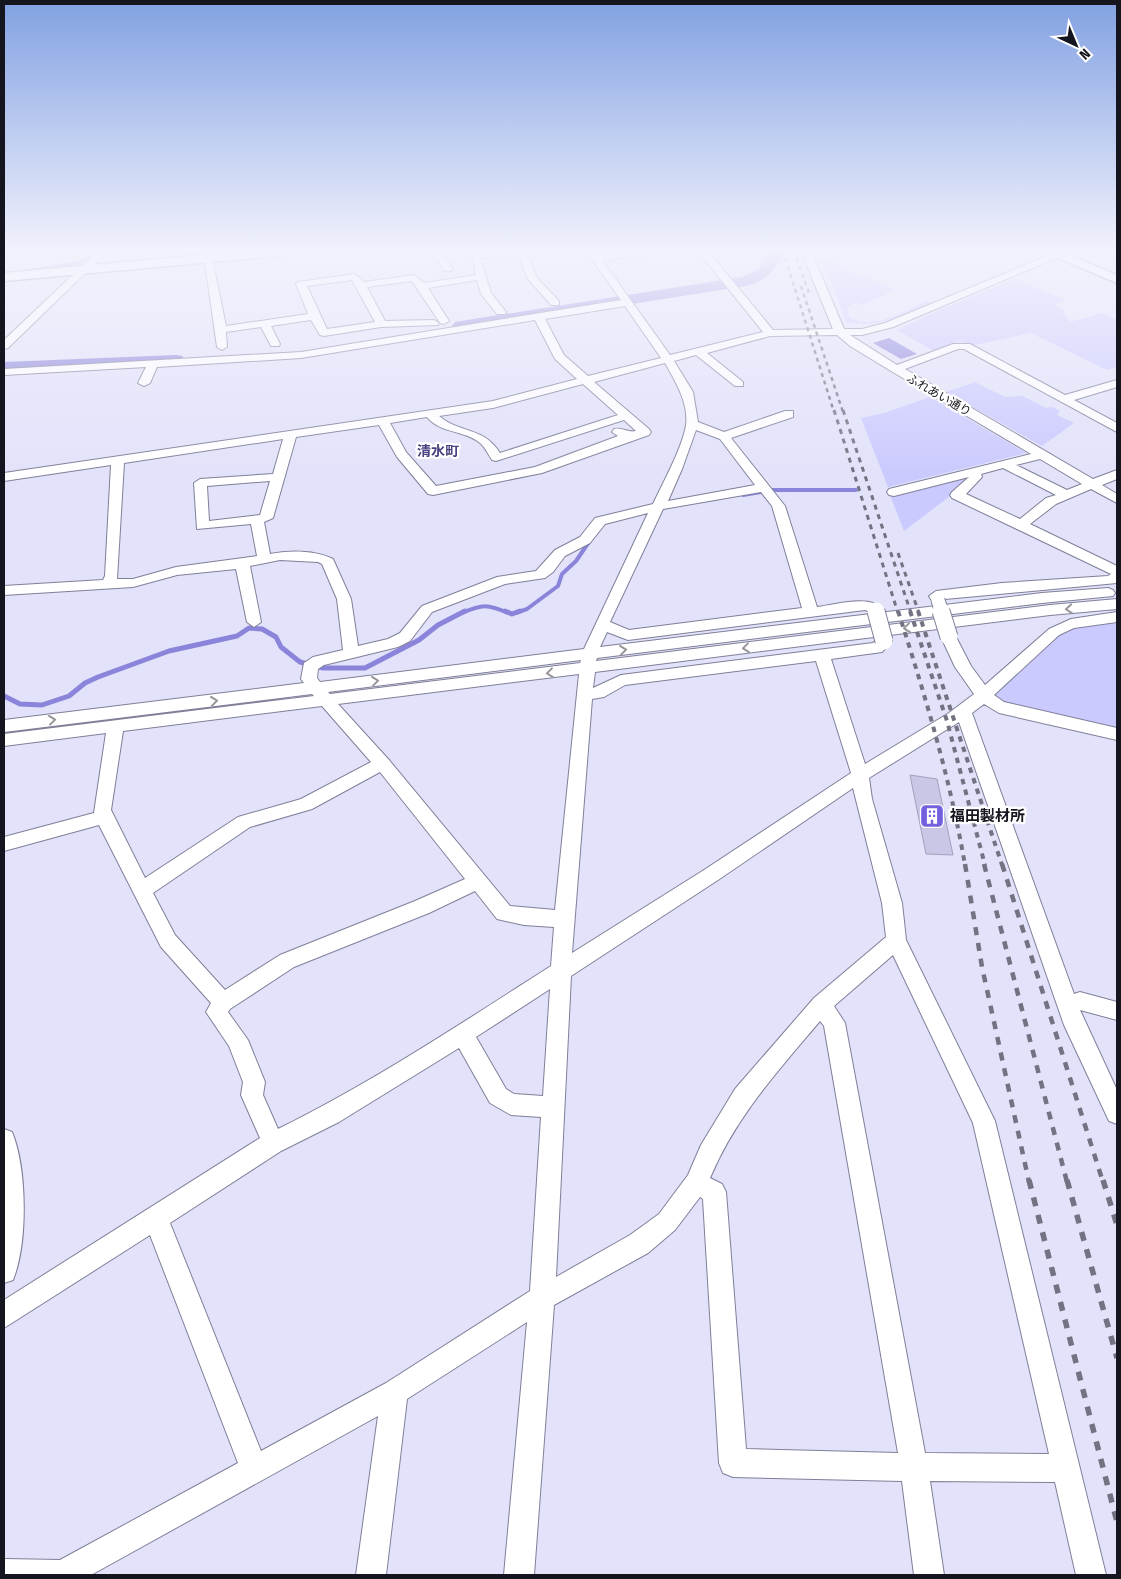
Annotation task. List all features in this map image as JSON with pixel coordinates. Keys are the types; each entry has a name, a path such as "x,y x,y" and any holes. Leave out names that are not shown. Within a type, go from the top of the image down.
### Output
{"street":[{"path":"4,346 26,325"},
{"path":"220,325 222,347"},
{"path":"221,330 260,325"},
{"path":"265,325 274,344"},
{"path":"319,325 324,333 377,325"},
{"path":"4,372 300,355 485,325"},
{"path":"382,420 401,454 433,491 538,470 629,436 645,432 559,357 542,325"},
{"path":"519,1575 542,1298 564,919 588,661 602,624 683,453 692,424 687,392 644,325"},
{"path":"763,325 770,333"},
{"name":"ふれあい通り","path":"837,325 841,333 854,344 1117,499"},
{"path":"4,477 493,404 770,333 862,332 890,325"},
{"path":"895,369 957,346 966,346 1117,428"},
{"path":"699,352 739,384"},
{"path":"144,383 153,364"},
{"path":"1065,399 1117,383"},
{"path":"430,413 439,423 472,434 486,442 500,456 626,416"},
{"path":"724,436 789,414"},
{"path":"596,424 629,436"},
{"path":"692,424 724,436 762,488 778,506 811,612"},
{"path":"278,478 200,483 202,526 266,518 278,478 291,434"},
{"path":"894,492 1041,455"},
{"path":"108,584 112,576 118,460"},
{"path":"1004,464 1067,495"},
{"path":"974,472 976,477 970,485 957,495 1117,571"},
{"path":"1021,525 1051,501 1117,474"},
{"path":"564,919 524,917 504,912 383,764 321,695 309,679 310,667 319,661 392,644 405,637 427,609 438,604 502,580 540,575 548,569 560,553 584,540 600,520 659,506 762,488"},
{"path":"257,519 264,559"},
{"path":"4,591 133,582 176,571 242,563 280,556 321,558 328,562 344,599 351,653"},
{"path":"242,563 254,622"},
{"path":"1117,576 1112,580 1002,588 936,596 949,637 961,666 983,696 999,706 1020,713 1117,734"},
{"path":"4,740 115,727 321,695 588,661 1042,598 1117,592"},
{"path":"588,661 1117,604"},
{"path":"584,695 598,693 621,680 877,648 884,641 875,609 866,605 628,635 602,624"},
{"path":"4,1315 273,1143 330,1114 462,1034 711,875 860,775 963,711 983,696 1054,632 1071,624 1117,618"},
{"path":"822,655 860,775 863,799 892,903 896,940 917,988 984,1122 1091,1575"},
{"path":"4,726 321,695"},
{"path":"963,711 1074,1025 1117,1113"},
{"path":"115,727 102,810 104,817 168,941 223,1002"},
{"path":"141,891 244,822 306,804 358,775 383,764"},
{"path":"4,844 104,817"},
{"path":"273,1143 252,1095 254,1082 237,1040 216,1012 223,1002 287,961 422,907 479,881"},
{"path":"4,1574 62,1575 395,1392 542,1298 639,1244 667,1222 696,1183 709,1153 744,1096 821,1005 896,940"},
{"path":"1080,1001 1117,1011"},
{"path":"821,1005 834,1023 914,1467 929,1575"},
{"path":"462,1034 498,1096 511,1104 553,1106"},
{"path":"4,1140 10,1177 13,1216 4,1272"},
{"path":"696,1183 714,1192 733,1463 1065,1468"},
{"path":"156,1219 254,1468"},
{"path":"371,1575 395,1392"}],"shaded area":[{"path":"908,325 1117,325 1117,367 1107,370 1031,333 970,346 960,341 934,351 897,330"},
{"path":"889,338 917,354 901,359 873,343"},
{"path":"975,382 1005,397 1023,396 1046,408 1052,407 1060,411 1057,415 1074,423 1042,446 946,392"},
{"path":"930,397 1026,453 888,487 861,418 884,413"},
{"path":"968,475 971,478 966,484 904,531 890,495"},
{"path":"1117,617 1117,734 1020,713 983,696 1071,624"}],"building":[{"name":"福田製材所","path":"910,775 937,779 953,855 926,854"}],"waterway":[{"path":"461,326 469,325"},
{"path":"4,368 176,360"},
{"path":"743,495 772,490 856,490"},
{"path":"516,613 527,609 558,586 562,574 576,561 591,539"},
{"path":"462,613 485,606 508,613"},
{"path":"4,696 20,704 42,705 69,696 85,683 98,677 169,651 237,636 249,628 262,629 276,637 281,647 300,662 323,668 365,668 419,640 438,625 465,611"},
{"path":"505,611 512,614 520,611"}],"railway":[{"path":"806,325 834,412"},
{"path":"814,325 843,412"},
{"path":"834,410 898,613"},
{"path":"843,410 911,613"},
{"path":"898,553 919,613"},
{"path":"898,611 936,737 952,800 965,865"},
{"path":"910,611 947,721 985,865"},
{"path":"918,611 1002,865"},
{"path":"965,864 982,967 1029,1182"},
{"path":"984,864 1067,1182"},
{"path":"1002,864 1103,1182"},
{"path":"1029,1180 1117,1522"},
{"path":"1067,1180 1117,1358"},
{"path":"1103,1180 1117,1225"}],"place":[{"name":"福田製材所","path":"932,816"}],"district":[{"name":"清水町","path":"438,451"}]}
